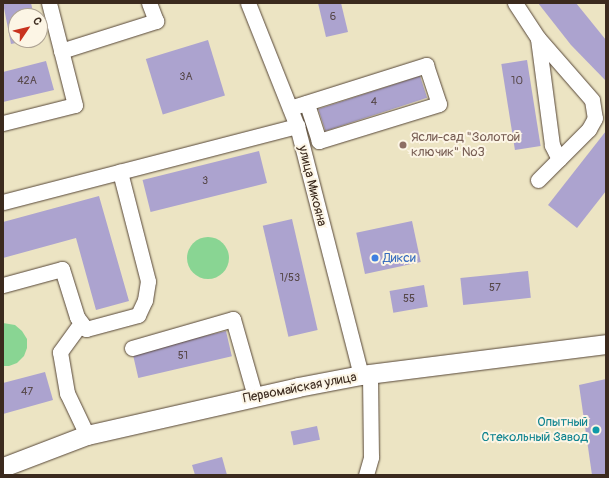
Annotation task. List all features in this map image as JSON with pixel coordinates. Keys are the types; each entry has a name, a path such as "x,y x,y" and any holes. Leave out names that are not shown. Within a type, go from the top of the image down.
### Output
{"main road":[{"name":"Первомайская улица","path":"3,467 87,435 255,396 365,375 606,344"}],"street":[{"path":"3,123 75,105 49,3"},
{"path":"61,51 156,21 149,3"},
{"name":"улица Микояна","path":"248,3 297,126 365,375 371,457 366,475"},
{"path":"515,3 538,38 592,100 595,118 589,129 538,180"},
{"path":"538,38 552,145 559,159"},
{"path":"290,108 426,65 439,104 319,141 308,103"},
{"path":"3,202 297,126"},
{"path":"3,285 62,269 77,317 86,329 138,315 145,300 148,281 120,172"},
{"path":"132,348 233,319 255,396"},
{"path":"81,323 60,352 67,393 87,435"}],"green space":[{"path":"204,237 212,237 220,240 226,246 229,258 226,270 220,276 212,279 204,279 196,276 190,270 187,262 187,254 190,246 196,240"},
{"path":"3,323 15,325 22,331 27,339 27,348 24,356 17,363 9,366 3,366"}],"building":[{"path":"3,3 31,3 32,8 8,8 8,29"},
{"path":"318,3 341,3 348,32 326,37"},
{"path":"538,3 576,3 606,40 606,81 571,45"},
{"path":"208,40 225,95 163,114 146,59"},
{"path":"527,60 541,146 515,150 501,64"},
{"path":"46,61 54,90 3,102 3,72"},
{"path":"420,76 427,98 325,131 318,109"},
{"path":"606,131 606,191 577,228 548,205"},
{"path":"259,151 267,183 151,212 143,180"},
{"path":"99,196 129,301 96,310 76,238 3,258 3,222"},
{"path":"292,219 318,330 288,337 263,226"},
{"path":"412,221 421,262 365,274 356,233"},
{"path":"528,271 531,298 463,305 460,278"},
{"path":"424,285 428,307 393,313 390,291"},
{"path":"226,331 232,356 138,378 132,353"},
{"path":"45,372 53,400 3,414 3,383"},
{"name":"Опытный Стекольный Завод","path":"606,379 606,475 592,475 579,385"},
{"path":"317,426 320,440 294,445 291,432"},
{"path":"222,457 227,475 195,475 192,465"}],"place":[{"name":"Ясли-сад \"Золотой ключик\" №3","path":"403,145"},
{"name":"Дикси","path":"375,258"},
{"name":"Опытный Стекольный Завод","path":"596,430"}]}
